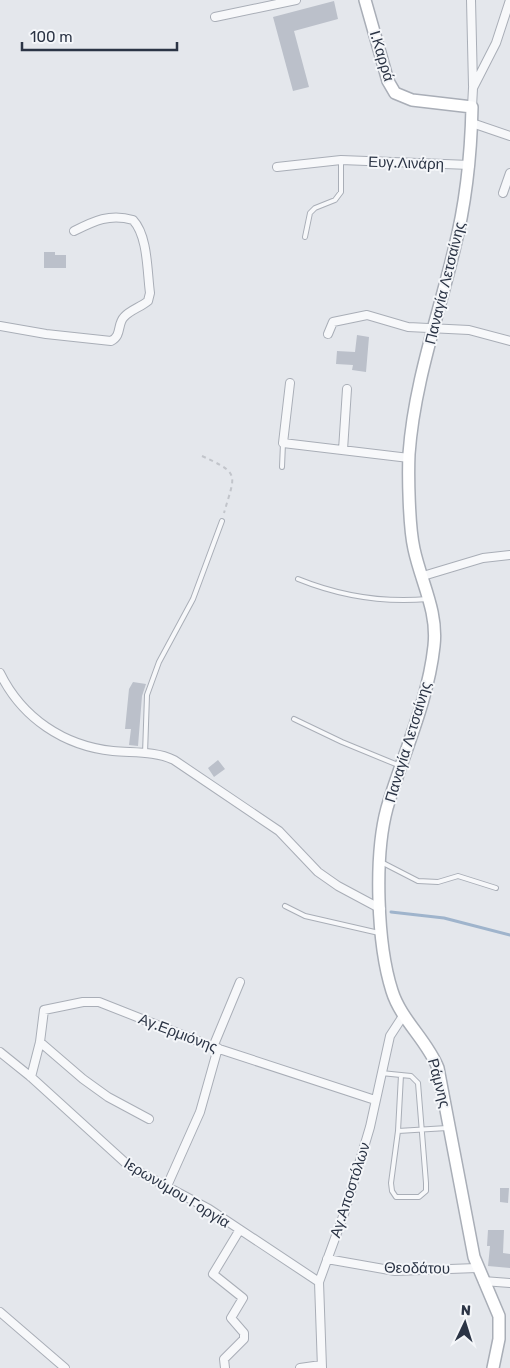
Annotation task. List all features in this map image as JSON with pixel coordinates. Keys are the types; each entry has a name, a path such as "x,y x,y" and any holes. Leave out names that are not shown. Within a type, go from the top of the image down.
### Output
{"main road":[{"name":"Ι.Καρρά","path":"365,0 388,81 395,93 412,100 472,107"},
{"name":"Παναγία Λετσαίνης","path":"381,909 380,862 384,820 400,766 419,715 431,665 435,631 430,599 414,550 409,458 418,394 455,247 470,165 472,107"},
{"name":"Ράμνης","path":"381,909 381,934 391,987 403,1016 425,1043 434,1058 441,1081 477,1268 499,1316 499,1339 493,1368"}],"street":[{"path":"215,17 296,0"},
{"path":"471,0 472,107"},
{"path":"473,88 496,44 510,0"},
{"path":"472,123 510,136"},
{"name":"Ευγ.Λινάρη","path":"278,167 341,160 470,165"},
{"path":"503,193 510,174"},
{"path":"0,326 46,334 111,341 118,335 122,319 148,301 150,293 145,244 143,234 133,220 115,216 103,218 74,231"},
{"path":"328,334 333,322 367,315 408,327 469,330 510,341"},
{"path":"290,383 283,443 409,458"},
{"path":"343,450 347,389"},
{"path":"423,576 483,558 510,555"},
{"path":"0,673 18,701 47,728 62,737 89,747 156,754 174,760 279,831 318,872 338,886 381,909"},
{"path":"167,1186 200,1112 216,1048 240,982"},
{"name":"Αγ.Ερμιόνης","path":"31,1077 40,1042 44,1010 83,1002 99,1002 216,1048 375,1100"},
{"name":"Αγ.Αποστόλων","path":"322,1366 318,1282 345,1211 367,1136 390,1036 403,1016"},
{"path":"40,1042 101,1092 149,1119"},
{"name":"Ιερωνύμου Γοργία","path":"0,1052 31,1077 130,1167 209,1209 239,1231 318,1282"},
{"path":"225,1368 224,1359 244,1339 244,1333 231,1318 243,1298 212,1274 239,1231"},
{"name":"Θεοδάτου","path":"327,1259 395,1270 477,1268"},
{"path":"483,1281 510,1283"},
{"path":"0,1312 65,1368"},
{"path":"300,1368 322,1366"}],"lane":[{"path":"304,237 310,213 315,208 335,200 341,192 341,160"},
{"path":"282,467 283,443"},
{"path":"145,754 147,695 159,662 194,599 222,520"},
{"path":"298,579 336,593 372,599 430,599"},
{"path":"294,719 342,742 400,766"},
{"path":"380,862 418,881 438,882 458,876 496,888"},
{"path":"285,906 305,916 381,934"},
{"path":"380,1073 401,1075 411,1076 418,1083 420,1131 426,1191 419,1197 396,1197 392,1191 391,1183 398,1131 401,1075"},
{"path":"398,1131 450,1128"}],"path":[{"path":"202,456 229,469 232,474 233,482 222,520"}],"building":[{"path":"334,1 338,19 294,31 309,87 293,91 273,17"},
{"path":"44,252 66,255 66,268 44,268"},
{"path":"357,335 369,337 366,372 352,370 353,365 336,364 337,351 355,352"},
{"path":"133,682 146,684 142,696 138,746 129,745 131,729 125,729 129,689"},
{"path":"218,760 225,769 214,777 208,768"},
{"path":"500,1188 509,1188 508,1203 500,1202"},
{"path":"488,1230 504,1230 503,1253 510,1254 510,1268 488,1266 490,1246 487,1246"}],"waterway":[{"path":"391,912 444,918 510,935"}]}
